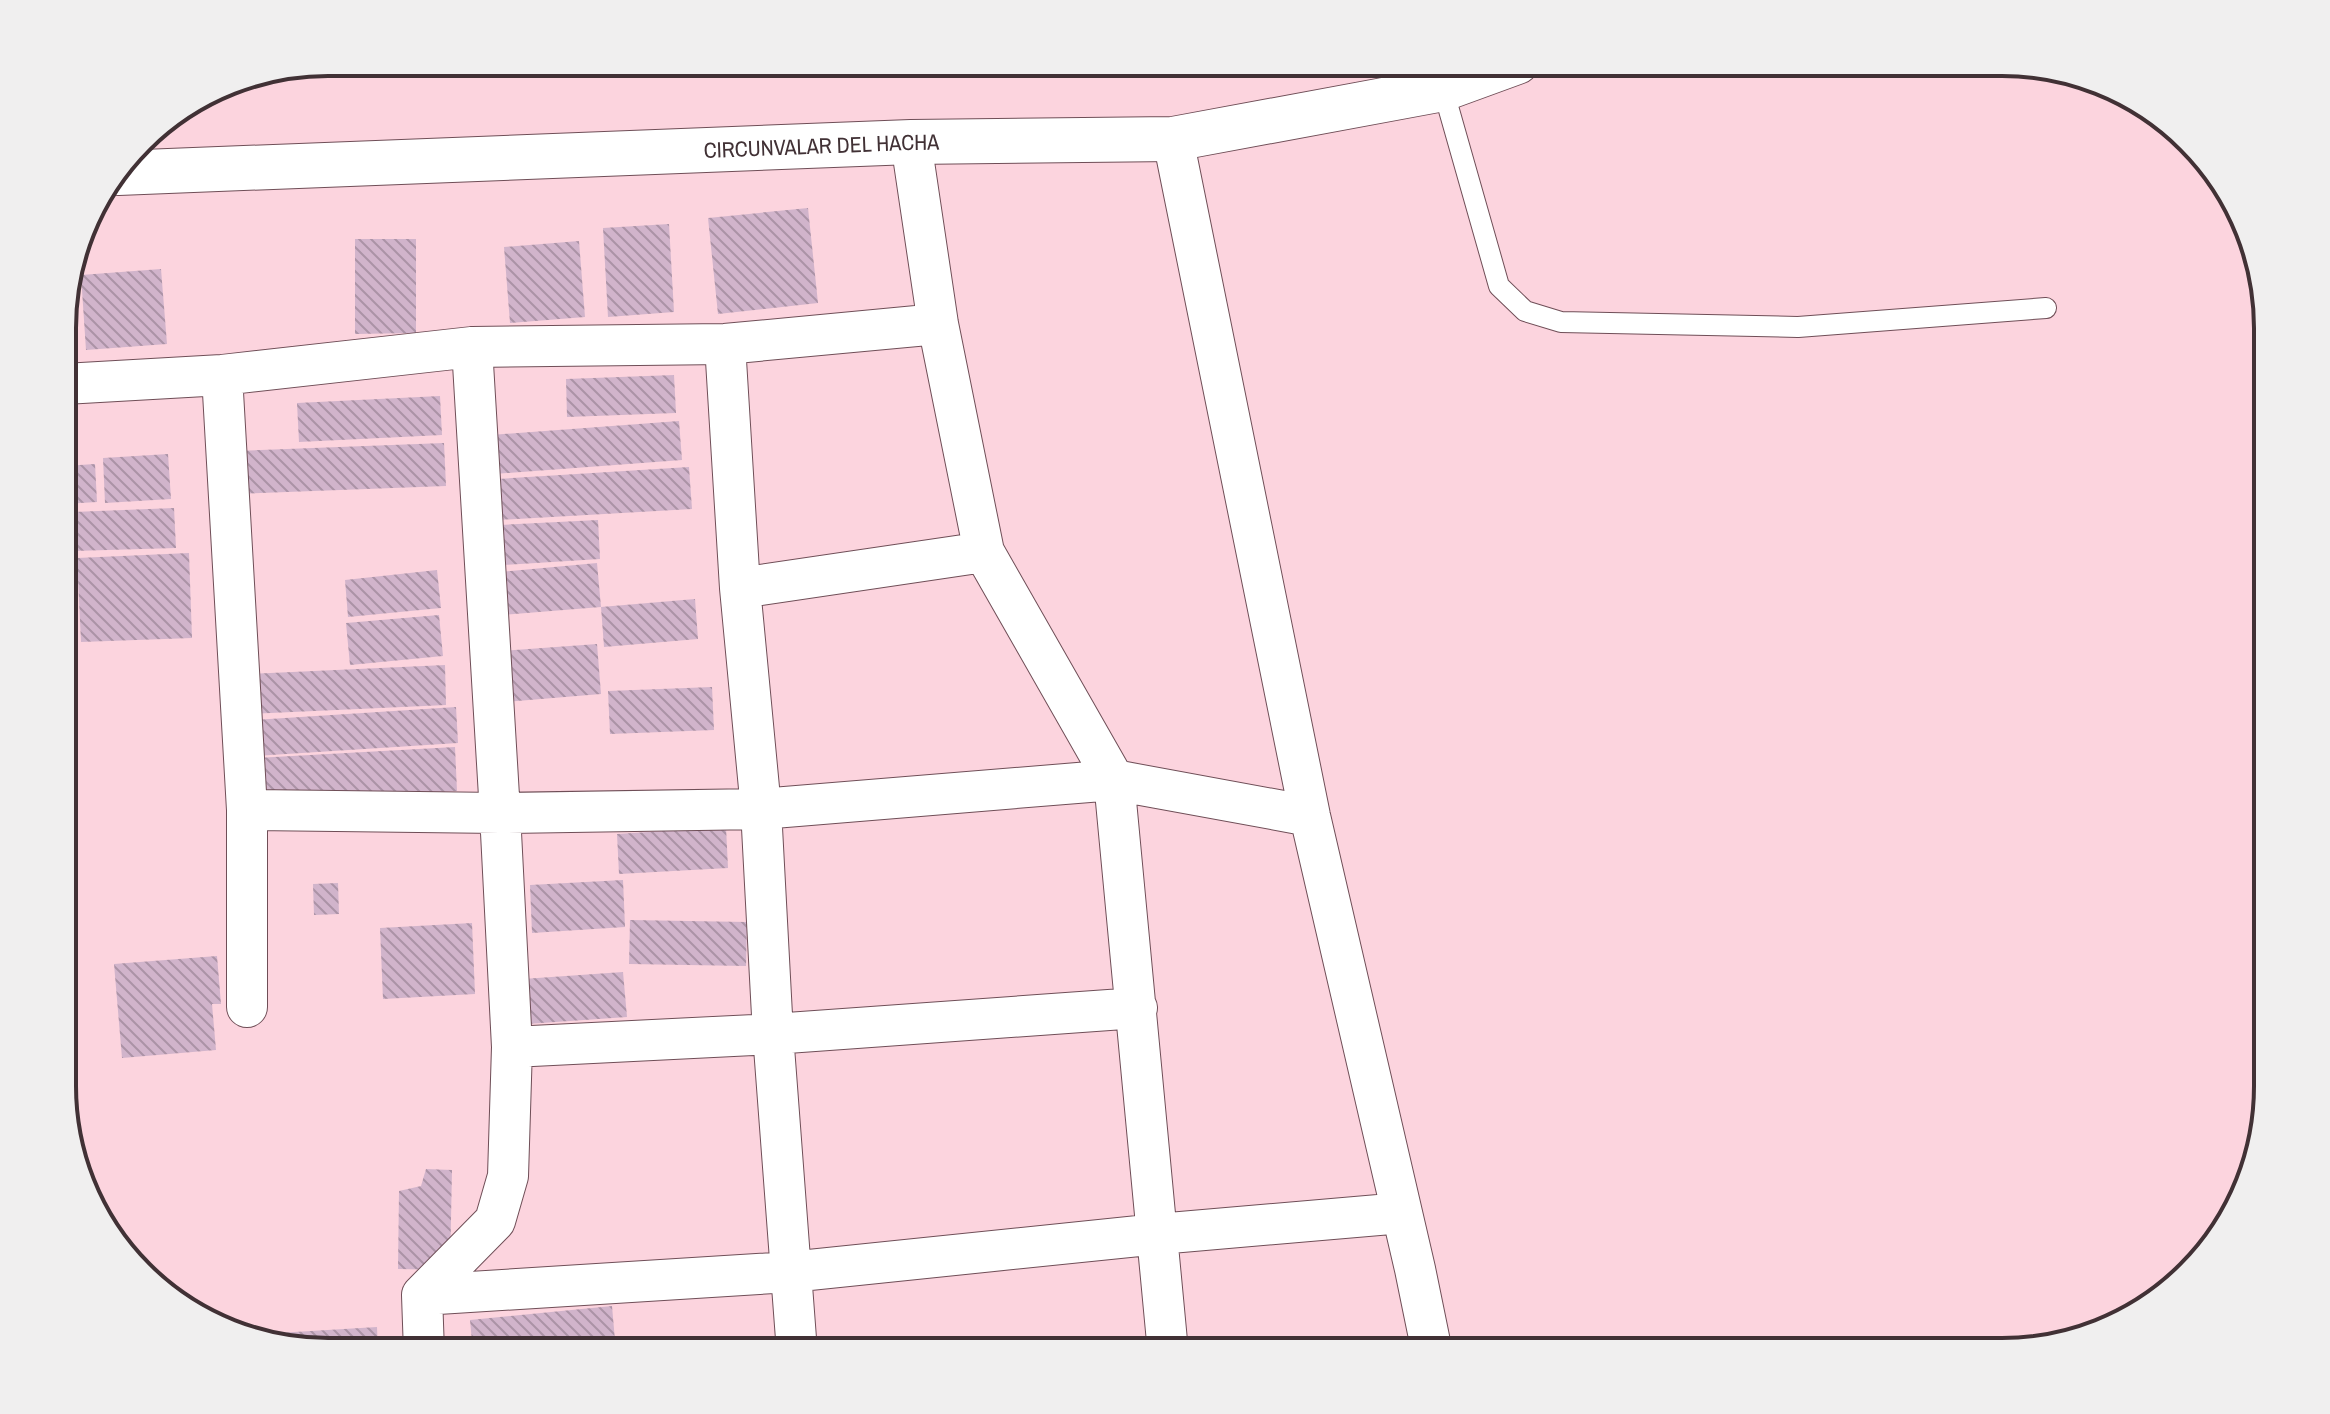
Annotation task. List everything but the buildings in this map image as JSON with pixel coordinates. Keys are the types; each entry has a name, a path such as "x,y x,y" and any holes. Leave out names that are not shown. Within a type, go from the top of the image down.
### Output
{"main road":[{"name":"CIRCUNVALAR DEL HACHA","path":"130,173 911,142 1173,139 1436,76"}],"street":[{"path":"1173,139 1310,816 1429,1337"},
{"path":"911,142 938,324 984,552 1114,780 1167,1338"},
{"path":"76,383 222,375 472,347 725,344 938,324"},
{"path":"725,344 740,588 761,809 773,1034 796,1338"},
{"path":"424,1338 422,1295 495,1221 508,1176 512,1047 472,347"},
{"path":"222,375 247,810 247,1007"},
{"path":"740,588 984,552"},
{"path":"247,810 500,813 761,809 1114,780 1310,816"},
{"path":"512,1047 773,1034 1137,1008"},
{"path":"422,1295 790,1272 1158,1234 1402,1213"}],"lane":[{"path":"1440,76 1499,286 1525,311 1561,322 1798,327 2046,308"}]}
